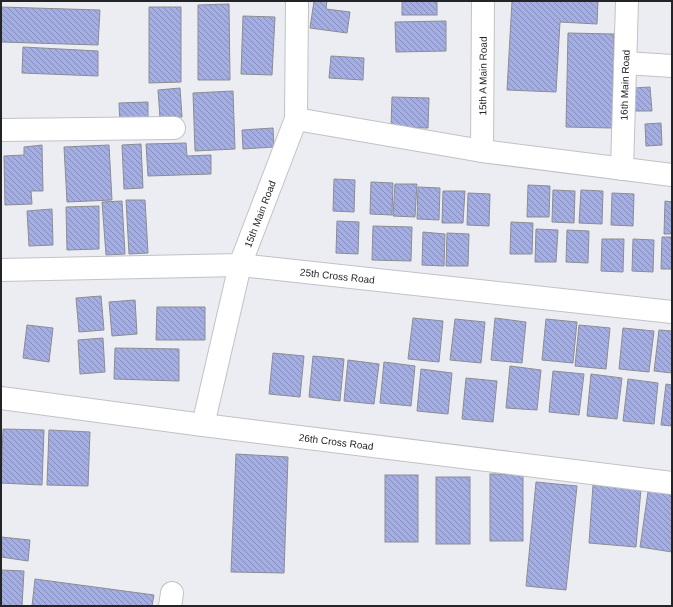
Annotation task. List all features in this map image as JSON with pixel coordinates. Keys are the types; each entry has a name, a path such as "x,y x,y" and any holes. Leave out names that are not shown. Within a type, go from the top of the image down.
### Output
{"street":[{"name":"15th Main Road","path":"203,425 240,265 296,119 297,1"},
{"name":"15th A Main Road","path":"482,151 483,1"},
{"name":"16th Main Road","path":"622,169 627,1"},
{"path":"625,63 672,66"},
{"path":"296,119 482,151 672,175"},
{"path":"1,130 174,128"},
{"name":"25th Cross Road","path":"1,270 240,265 672,312"},
{"name":"26th Cross Road","path":"1,398 203,425 672,483"}],"building":[{"path":"314,1 327,1 326,9 350,12 347,33 310,28"},
{"path":"402,1 437,1 437,15 402,15"},
{"path":"512,1 598,1 597,24 560,22 556,92 507,90"},
{"path":"229,4 230,80 198,80 198,5"},
{"path":"1,7 100,10 98,45 1,42"},
{"path":"149,7 181,7 181,82 149,83"},
{"path":"243,16 275,17 272,75 241,74"},
{"path":"446,21 446,51 396,52 395,22"},
{"path":"568,33 614,34 612,128 566,127"},
{"path":"23,47 98,51 98,76 22,73"},
{"path":"331,56 364,58 363,80 329,78"},
{"path":"650,87 652,111 634,111 634,88"},
{"path":"180,88 182,117 160,118 158,90"},
{"path":"233,91 235,149 195,151 193,93"},
{"path":"392,97 429,98 428,128 391,127"},
{"path":"148,102 148,123 120,124 119,103"},
{"path":"661,123 662,145 646,146 645,124"},
{"path":"273,128 274,147 243,149 242,130"},
{"path":"186,143 187,156 211,155 211,174 148,176 146,144"},
{"path":"141,144 143,188 124,189 122,145"},
{"path":"42,145 43,191 31,191 32,204 5,205 4,156 24,155 24,147"},
{"path":"109,145 112,200 67,202 64,147"},
{"path":"334,179 355,180 354,212 333,211"},
{"path":"371,182 393,183 392,215 370,214"},
{"path":"395,184 417,184 415,217 393,216"},
{"path":"528,185 550,186 549,217 527,217"},
{"path":"418,187 440,188 439,220 417,219"},
{"path":"553,190 575,191 574,223 552,222"},
{"path":"581,190 603,191 602,224 579,223"},
{"path":"443,191 465,191 463,223 442,223"},
{"path":"468,193 490,194 489,226 467,225"},
{"path":"612,193 634,194 633,226 611,225"},
{"path":"126,200 145,200 148,253 129,254"},
{"path":"122,201 125,254 106,255 102,202"},
{"path":"665,201 672,202 672,234 664,234"},
{"path":"99,206 99,249 67,250 66,207"},
{"path":"52,209 53,245 29,246 27,211"},
{"path":"337,221 359,222 358,254 336,253"},
{"path":"511,222 533,223 532,254 510,254"},
{"path":"373,226 412,227 411,261 372,260"},
{"path":"536,229 558,230 556,262 535,262"},
{"path":"567,230 589,231 588,263 566,262"},
{"path":"423,232 445,234 444,266 422,265"},
{"path":"447,233 469,234 468,266 446,266"},
{"path":"662,237 672,237 672,269 661,269"},
{"path":"602,239 624,239 623,272 601,271"},
{"path":"633,239 654,240 653,272 632,271"},
{"path":"101,296 104,330 79,332 76,298"},
{"path":"135,300 137,334 112,336 109,302"},
{"path":"157,307 205,307 205,340 156,340"},
{"path":"413,318 443,321 439,362 408,359"},
{"path":"495,318 526,322 522,363 491,360"},
{"path":"455,319 485,322 481,363 450,360"},
{"path":"546,319 577,322 573,363 542,360"},
{"path":"27,325 53,328 49,362 23,358"},
{"path":"579,325 610,328 606,369 575,366"},
{"path":"623,328 654,331 649,372 619,369"},
{"path":"659,330 672,331 672,373 654,371"},
{"path":"103,338 105,372 80,374 78,340"},
{"path":"115,348 179,349 179,381 114,379"},
{"path":"273,353 304,356 300,397 269,394"},
{"path":"313,356 344,359 340,401 309,397"},
{"path":"348,360 379,364 374,404 344,401"},
{"path":"384,362 415,366 411,406 380,403"},
{"path":"510,366 541,370 537,410 506,408"},
{"path":"421,369 452,373 448,414 417,411"},
{"path":"553,371 584,374 579,415 549,412"},
{"path":"591,374 622,378 617,419 587,416"},
{"path":"466,378 497,381 493,422 462,419"},
{"path":"628,379 658,383 654,424 623,421"},
{"path":"666,384 672,385 672,426 661,425"},
{"path":"3,429 44,430 42,485 1,483"},
{"path":"49,430 90,432 88,486 47,485"},
{"path":"236,454 288,457 284,573 231,572"},
{"path":"490,474 523,474 523,541 490,541"},
{"path":"385,475 418,475 418,542 385,542"},
{"path":"436,477 470,477 470,544 436,544"},
{"path":"536,482 577,486 566,590 526,586"},
{"path":"593,485 641,489 636,547 589,543"},
{"path":"649,485 672,488 672,552 640,547"},
{"path":"1,537 30,540 28,561 1,557"},
{"path":"1,570 24,571 22,606 1,606"},
{"path":"35,579 154,595 152,606 32,606"}]}
